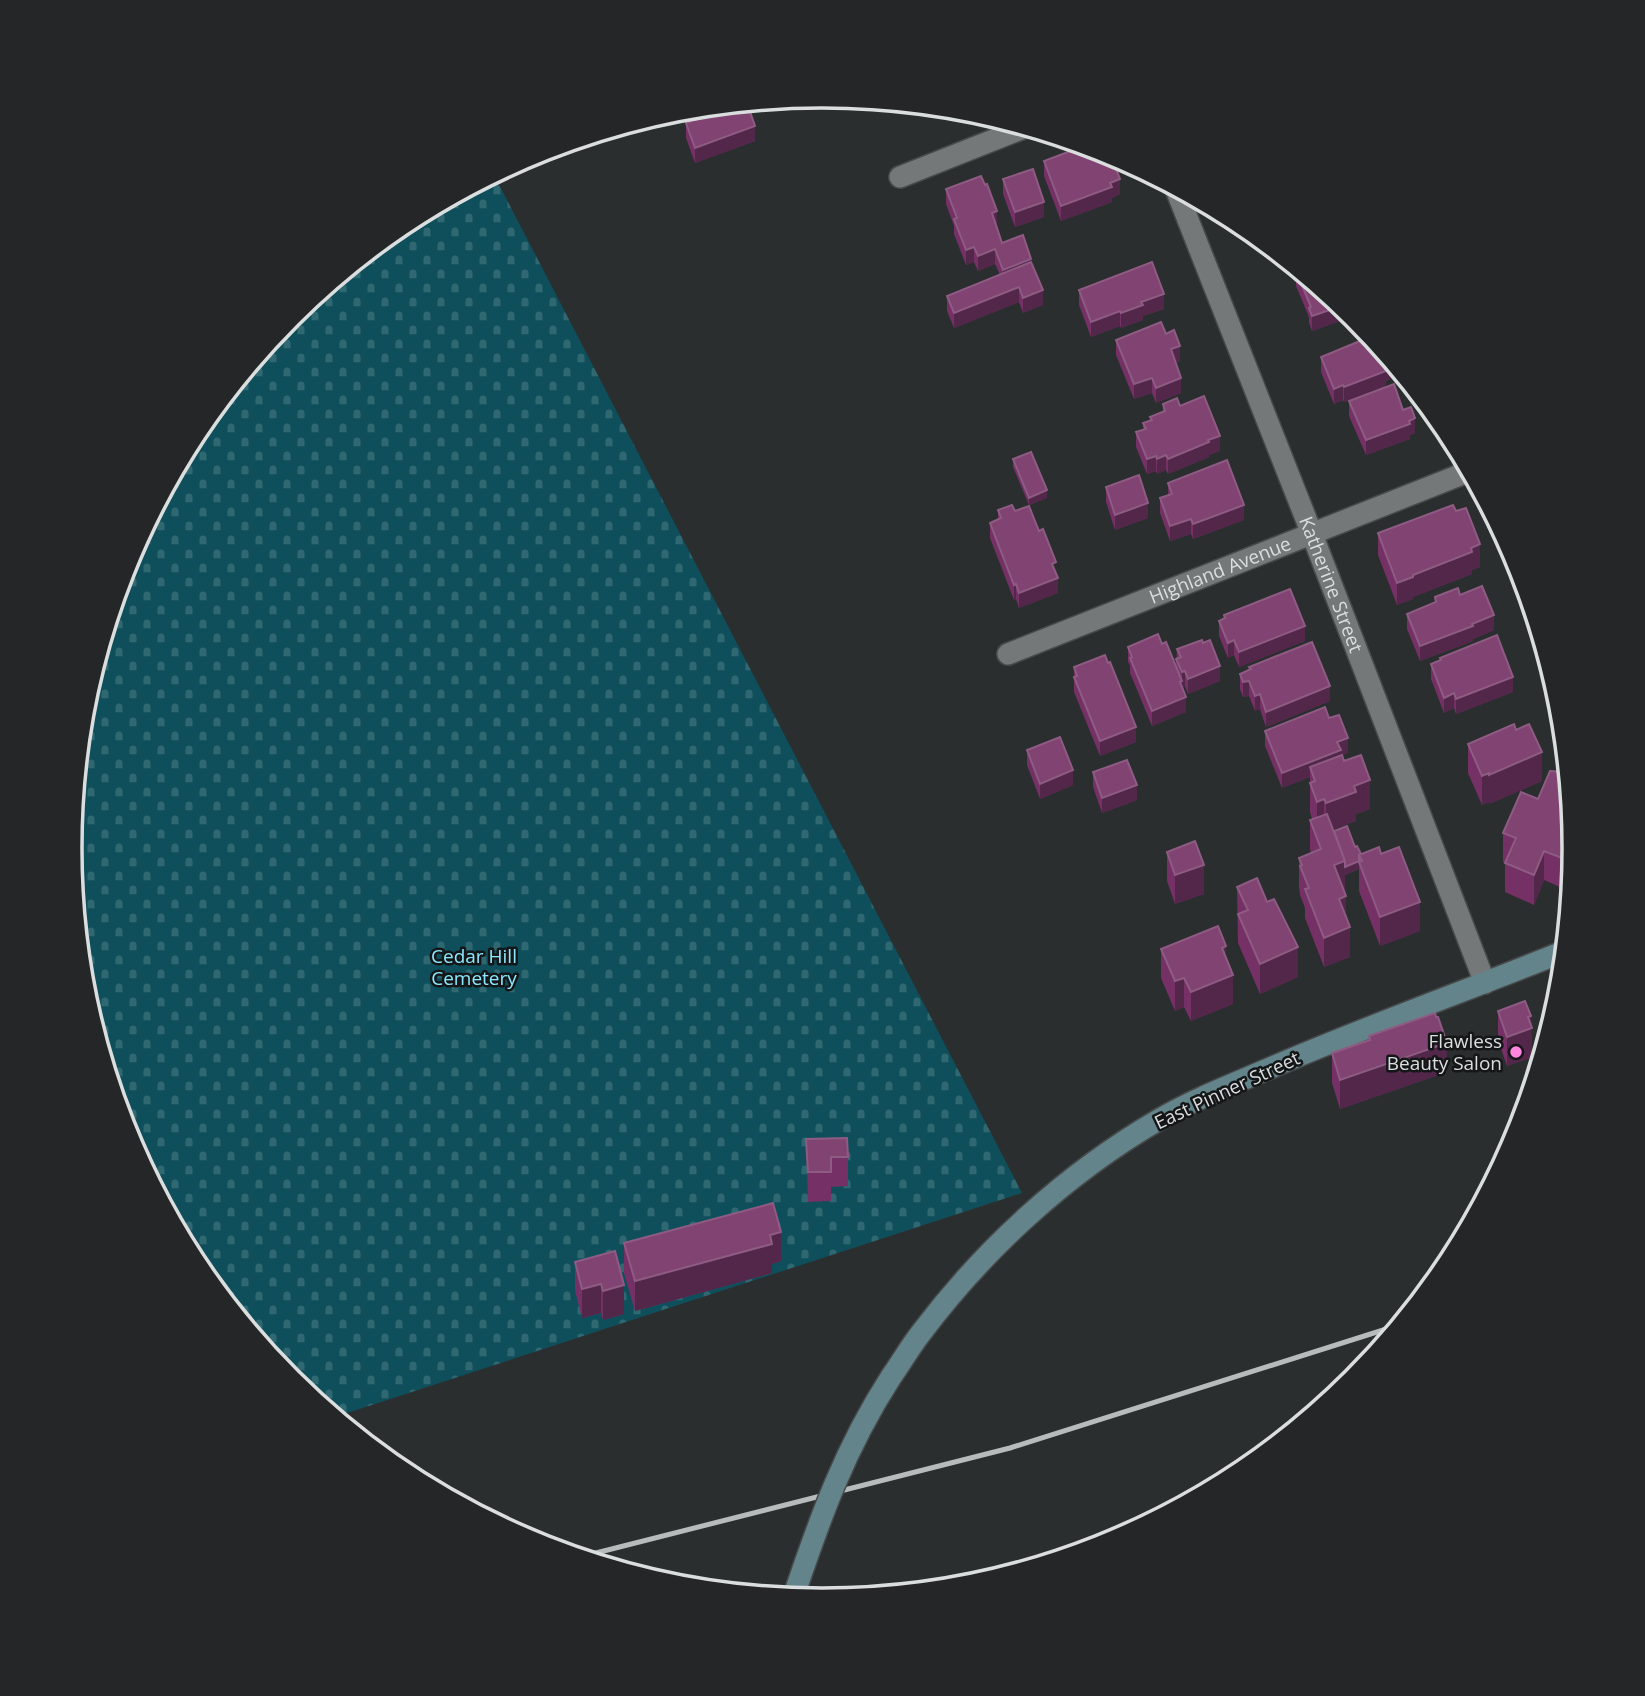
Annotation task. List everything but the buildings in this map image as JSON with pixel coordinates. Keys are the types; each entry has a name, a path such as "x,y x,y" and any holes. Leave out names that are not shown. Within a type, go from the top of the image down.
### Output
{"main road":[{"name":"East Pinner Street","path":"797,1587 819,1520 847,1454 873,1404 920,1333 976,1267 1028,1215 1109,1152 1197,1099 1324,1045 1554,955"}],"street":[{"path":"900,177 1012,133"},
{"name":"Katherine Street","path":"1180,200 1485,983"},
{"name":"Highland Avenue","path":"1008,654 1462,474"}],"green space":[{"name":"Cedar Hill Cemetery","path":"498,183 1022,1193 345,1414 266,1336 235,1299 181,1218 139,1131 122,1086 107,1040 89,945 82,848 84,800 96,704 107,656 139,565 159,521 181,478 235,397 266,360 334,291 411,233 452,207"}],"railway":[{"path":"597,1553 1010,1448 1384,1330"}],"place":[{"name":"Flawless Beauty Salon","path":"1516,1052"}]}
